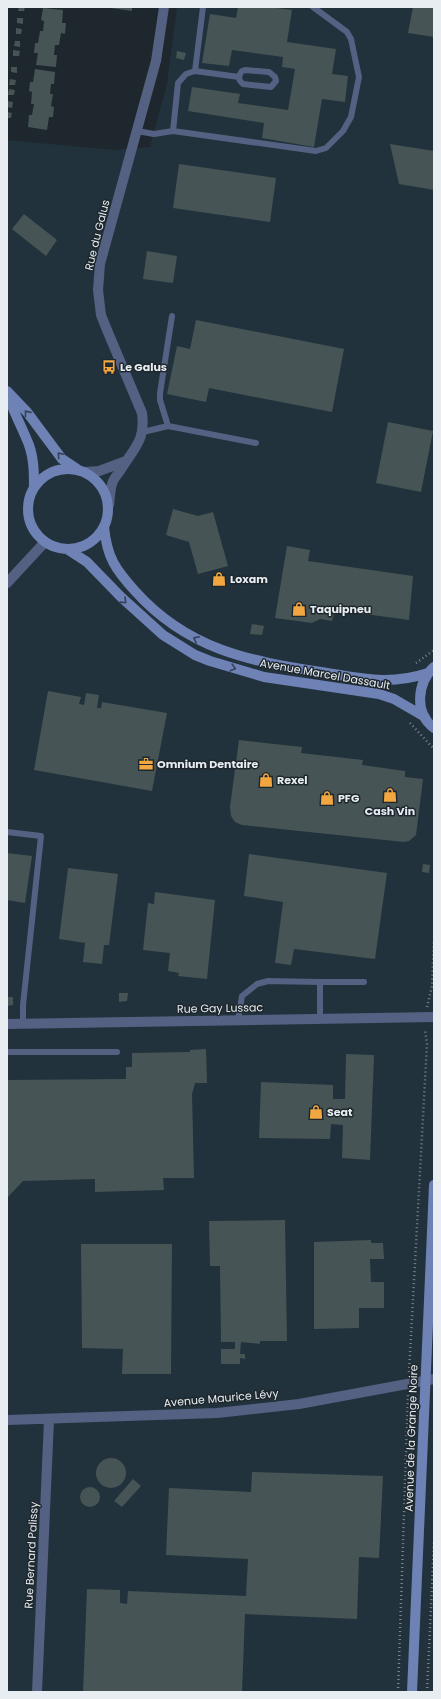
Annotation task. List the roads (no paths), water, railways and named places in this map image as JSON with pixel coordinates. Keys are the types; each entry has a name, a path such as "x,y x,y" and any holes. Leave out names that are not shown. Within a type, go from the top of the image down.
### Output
{"main road":[{"path":"7,392 27,412 62,459 94,478 106,495 109,505 108,517 104,527 98,537 89,544 78,548 66,549 52,546 45,542 36,533 30,523 28,511 29,499 34,488 42,478 53,472 66,469 82,471"},
{"path":"7,392 15,416 29,446 32,460 34,488"},
{"name":"Avenue Marcel Dassault","path":"104,527 105,542 112,562 121,575 143,600 187,634 211,646 237,656 265,663 381,681 414,677 431,670"},
{"name":"Avenue Marcel Dassault","path":"66,549 87,562 120,597 163,635 210,662 264,677 379,694 394,698 424,717 434,728"},
{"path":"424,717 420,706 420,694 422,683 431,670"},
{"name":"Avenue de la Grange Noire","path":"412,1692 430,1380 434,1185"}],"street":[{"name":"Rue du Galus","path":"109,505 112,483 126,461 136,450 143,432 142,413 106,330 101,314 98,290 100,264 156,61 164,7"},
{"path":"82,471 99,471 126,461"},
{"path":"7,583 45,542"},
{"name":"Rue Gay Lussac","path":"7,1024 429,1017"},
{"name":"Avenue Maurice Lévy","path":"7,1420 49,1420 217,1413 299,1404 430,1380"},
{"name":"Rue Bernard Palissy","path":"37,1692 49,1420"}],"lane":[{"path":"195,71 203,7"},
{"path":"137,131 154,134 173,131 316,151 326,148 332,144 344,131 351,117 358,77 351,39 346,32 313,7"},
{"path":"245,70 269,72 276,77 276,81 271,87 244,84 239,80 239,77 242,71 245,70"},
{"path":"173,131 178,84 186,74 195,71 239,77"},
{"path":"168,426 160,400 160,393 172,316"},
{"path":"143,432 168,426 256,443"},
{"path":"7,832 42,836 23,1004 23,1024"},
{"path":"238,1020 242,996 256,984 268,981 364,982"},
{"path":"320,982 320,1019"},
{"path":"7,1052 118,1052"}],"place":[{"name":"Le Galus","path":"109,367"},
{"name":"Loxam","path":"219,579"},
{"name":"Taquipneu","path":"299,609"},
{"name":"Omnium Dentaire","path":"146,764"},
{"name":"Rexel","path":"266,780"},
{"name":"Cash Vin","path":"390,795"},
{"name":"PFG","path":"327,798"},
{"name":"Seat","path":"316,1112"}]}
